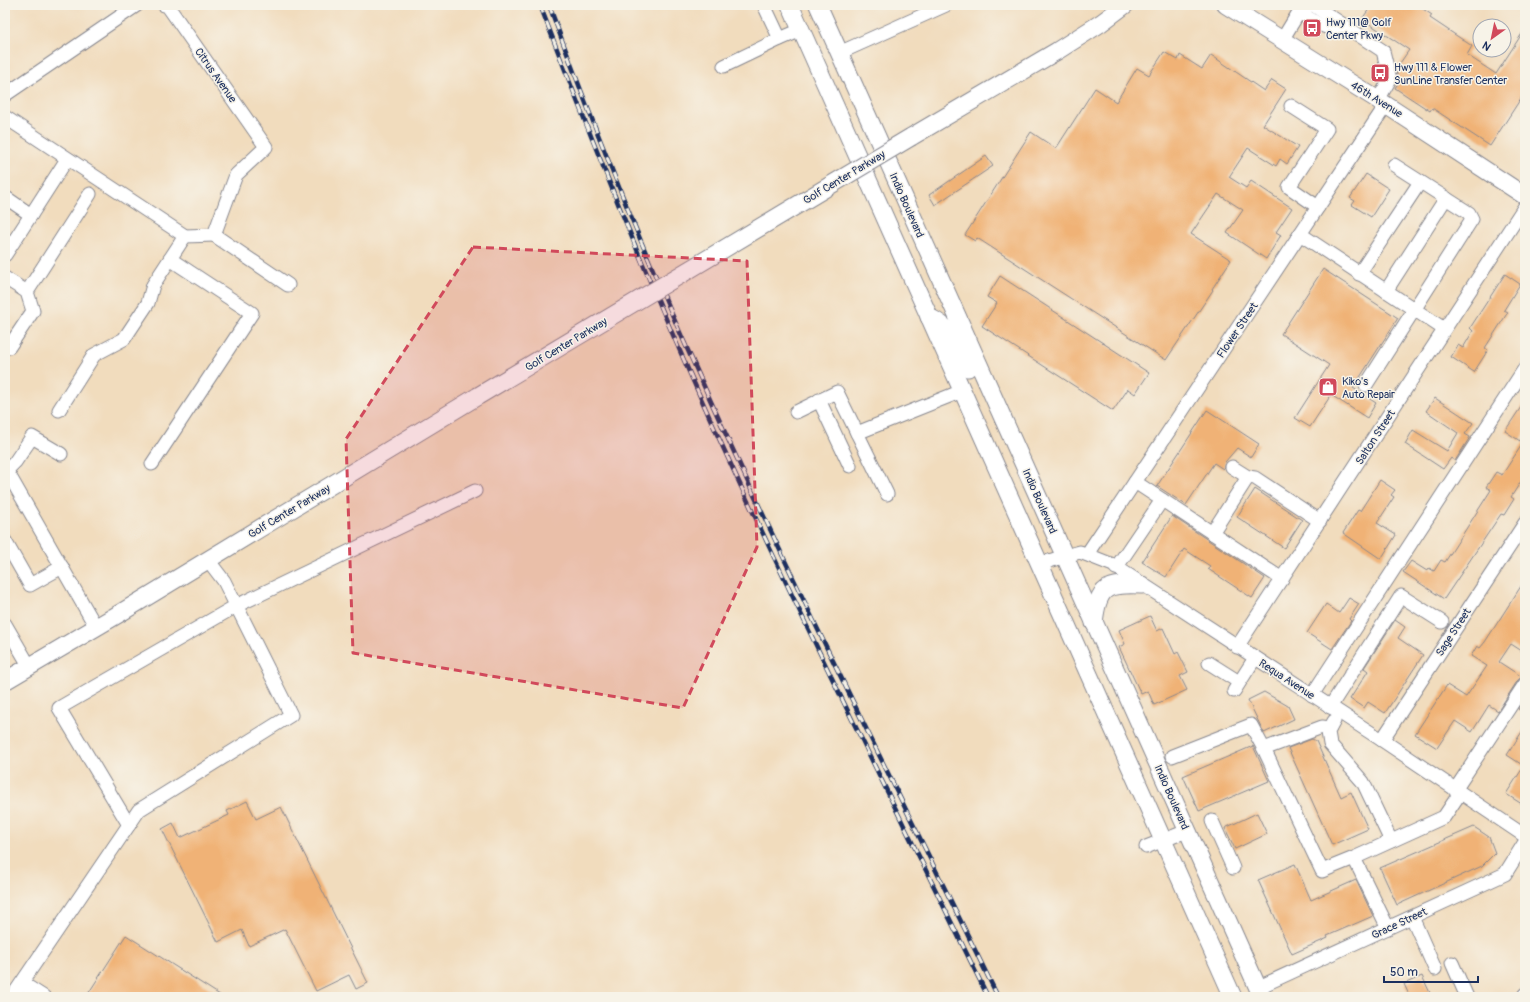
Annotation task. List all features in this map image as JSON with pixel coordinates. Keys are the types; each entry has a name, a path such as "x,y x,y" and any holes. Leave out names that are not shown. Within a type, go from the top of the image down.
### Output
{"main road":[{"path":"790,5 1233,997"},
{"name":"Indio Boulevard","path":"818,5 1259,992"},
{"path":"1102,23 1107,5"},
{"name":"Golf Center Parkway","path":"5,681 911,137 1057,52 1102,23 1126,5"},
{"name":"46th Avenue","path":"1226,5 1382,102 1525,196"},
{"path":"929,317 941,323 951,332 967,367 994,398"},
{"path":"1094,623 1096,606 1099,597 1104,591 1118,584 1142,585"}],"street":[{"name":"Citrus Avenue","path":"164,5 167,5 266,147 236,175 214,235"},
{"path":"764,5 780,39"},
{"path":"839,53 946,5"},
{"path":"1282,40 1299,12 1312,5"},
{"name":"Flower Street","path":"1087,554 1318,207 1382,102 1390,79 1383,51 1312,5"},
{"path":"5,95 132,6"},
{"path":"1299,12 1321,25 1337,28 1341,24"},
{"path":"724,66 802,30"},
{"path":"1291,106 1327,129 1289,187 1318,207"},
{"path":"5,117 185,236 214,235 288,285"},
{"path":"5,255 67,159"},
{"path":"1366,385 1472,219 1469,213 1394,165"},
{"path":"1360,274 1420,182"},
{"path":"27,292 90,194"},
{"path":"5,197 31,215"},
{"path":"1386,292 1446,198"},
{"name":"Salton Street","path":"1237,647 1525,206"},
{"path":"1300,234 1444,329"},
{"path":"59,410 94,355 124,340 148,303 153,285 185,236"},
{"path":"152,464 252,314 170,259"},
{"path":"5,278 27,292 33,311 9,347 5,348"},
{"path":"1312,696 1525,368"},
{"path":"857,433 962,391"},
{"path":"796,412 837,392 887,494"},
{"path":"819,400 850,466"},
{"path":"61,454 32,437 6,470 96,627"},
{"path":"1232,467 1248,477 1255,478 1320,521"},
{"path":"1212,534 1248,477"},
{"path":"1135,482 1282,579"},
{"path":"128,826 59,708 236,606 475,492"},
{"path":"1116,568 1162,500"},
{"name":"Sage Street","path":"1382,740 1525,523"},
{"path":"5,542 30,585 62,567"},
{"name":"Requa Avenue","path":"1040,564 1080,552 1100,559 1382,740 1525,836"},
{"path":"12,997 139,810 291,715 224,581 208,560"},
{"path":"1391,841 1363,782 1330,744 1328,732 1334,710 1401,596 1442,622"},
{"path":"5,624 30,667"},
{"path":"1209,663 1236,687 1255,658"},
{"path":"1172,756 1251,725 1322,871 1444,817 1457,791 1525,684"},
{"path":"1264,749 1322,727 1330,728"},
{"path":"1212,822 1233,868"},
{"path":"1146,847 1187,831"},
{"name":"Grace Street","path":"1259,992 1388,928 1505,874 1525,842"},
{"path":"1354,858 1388,928"},
{"path":"1412,917 1435,969"},
{"path":"1452,963 1467,997"},
{"path":"22,983 44,997"}],"highlighted area":[{"path":"473,247 747,261 757,547 683,708 353,653 346,439"}],"building":[{"path":"1372,5 1417,5 1432,15 1430,18 1472,46 1467,55 1496,74 1506,58 1512,58 1512,49 1525,29 1525,92 1490,146 1432,108 1430,111 1395,88 1400,80 1398,79 1396,69 1409,50 1362,19"},
{"path":"1164,52 1178,60 1180,55 1202,69 1211,55 1264,91 1272,80 1286,89 1263,125 1298,147 1287,164 1280,159 1276,166 1248,148 1229,177 1246,188 1251,181 1292,208 1276,232 1281,235 1266,259 1227,233 1243,210 1218,194 1191,234 1231,260 1212,289 1213,290 1166,360 977,238 975,241 965,235 1031,132 1055,148 1057,147 1095,88 1116,102 1137,68 1149,75"},
{"path":"986,156 993,166 935,205 929,195"},
{"path":"1366,174 1389,189 1371,217 1352,205 1355,201 1350,198"},
{"path":"1323,269 1398,318 1353,388 1376,403 1367,418 1331,395 1310,427 1295,418 1329,365 1281,334"},
{"path":"1505,274 1520,284 1504,310 1508,312 1485,348 1488,350 1474,372 1451,357 1458,345 1463,348 1473,331 1470,328"},
{"path":"1000,276 1149,373 1135,394 1128,389 1113,411 982,326 997,303 987,297"},
{"path":"1435,398 1473,423 1465,434 1470,437 1455,461 1451,458 1443,469 1405,444 1413,430 1447,451 1458,433 1426,411"},
{"path":"1525,401 1525,433 1520,441 1505,431"},
{"path":"1207,410 1259,444 1251,457 1237,448 1225,462 1223,469 1214,463 1186,505 1157,486"},
{"path":"1525,440 1525,475 1511,497 1514,499 1504,515 1501,514 1444,599 1403,572 1411,561 1427,571 1429,568 1434,571 1441,560 1445,562 1491,490 1486,487 1496,472 1502,475"},
{"path":"1380,480 1395,490 1391,495 1394,497 1377,523 1396,535 1381,559 1343,533 1358,510 1360,511"},
{"path":"1255,489 1302,520 1284,548 1237,517"},
{"path":"1172,516 1265,578 1252,598 1208,569 1210,566 1184,549 1166,577 1142,562"},
{"path":"1525,580 1525,653 1511,644 1499,662 1522,677 1518,680 1498,711 1489,705 1472,732 1455,721 1437,748 1415,734 1447,685 1466,697 1487,666 1471,656 1477,646 1480,648 1485,642"},
{"path":"1349,598 1359,604 1349,619 1351,621 1332,649 1307,633 1326,604 1339,613"},
{"path":"1150,616 1157,631 1163,628 1175,654 1178,652 1188,672 1180,676 1187,690 1154,705 1148,691 1141,694 1119,647 1125,644 1119,630"},
{"path":"1395,620 1405,627 1398,638 1423,655 1385,713 1368,702 1364,708 1350,699 1368,671 1364,668"},
{"path":"1264,692 1288,706 1294,719 1264,733 1248,700"},
{"path":"1525,699 1525,714 1518,709"},
{"path":"1525,727 1525,806 1506,794 1524,766 1507,755"},
{"path":"1312,739 1316,741 1341,797 1351,792 1368,829 1332,845 1288,748"},
{"path":"1253,746 1269,781 1199,811 1183,776"},
{"path":"247,801 256,819 281,807 368,983 356,989 349,975 316,991 285,929 249,946 242,930 218,942 162,829 173,823 180,838 229,815 227,811"},
{"path":"1257,813 1267,834 1235,849 1225,828"},
{"path":"1474,827 1489,837 1495,853 1482,866 1397,905 1380,868"},
{"path":"1295,864 1311,900 1356,880 1373,916 1327,936 1328,938 1292,954 1258,880"},
{"path":"126,935 223,997 86,997"},
{"path":"1422,976 1432,997 1410,997 1404,984"}],"railway":[{"path":"540,5 634,244 674,338 766,539 988,997"},
{"path":"549,5 621,192 699,375 808,610 998,997"}],"place":[{"name":"Hwy 111@ Golf Center Pkwy","path":"1312,28"},
{"name":"Hwy 111 & Flower SunLine Transfer Center","path":"1380,73"},
{"name":"Kiko's Auto Repair","path":"1328,387"}]}
